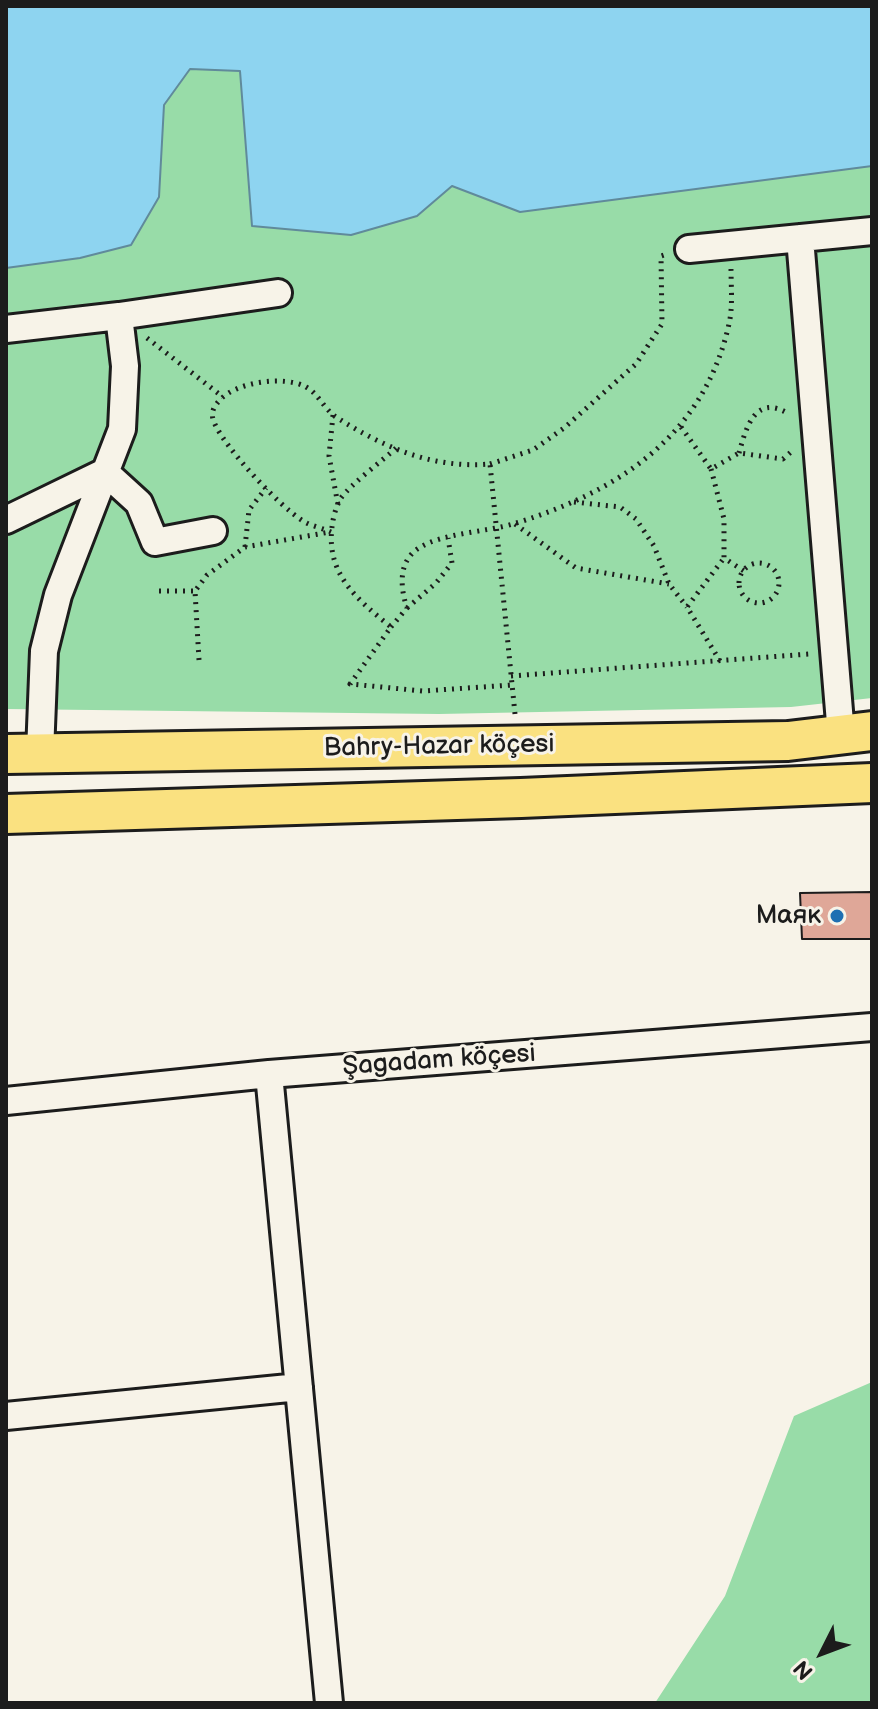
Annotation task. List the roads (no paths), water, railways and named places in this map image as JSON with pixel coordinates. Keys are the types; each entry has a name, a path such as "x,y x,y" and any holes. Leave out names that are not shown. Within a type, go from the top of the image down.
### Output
{"highway":[{"name":"Bahry-Hazar köçesi","path":"23,753 788,741 856,733"},
{"name":"Bahry-Hazar köçesi","path":"6,814 521,798 872,783"}],"street":[{"path":"689,249 872,231"},
{"path":"800,238 834,652 856,733"},
{"path":"6,329 278,293"},
{"path":"23,753 58,595 122,429 125,366 119,316"},
{"path":"6,520 105,472"},
{"path":"105,472 139,503 155,542 213,531"},
{"name":"Şagadam köçesi","path":"6,1101 269,1074 872,1027"},
{"path":"269,1074 329,1703"},
{"path":"6,1416 299,1387"}],"water":[{"path":"6,6 872,6 872,166 520,212 452,186 417,216 351,235 252,226 240,71 190,69 164,105 159,197 131,245 80,258 6,268"}],"place":[{"name":"Маяк","path":"837,916"}]}
